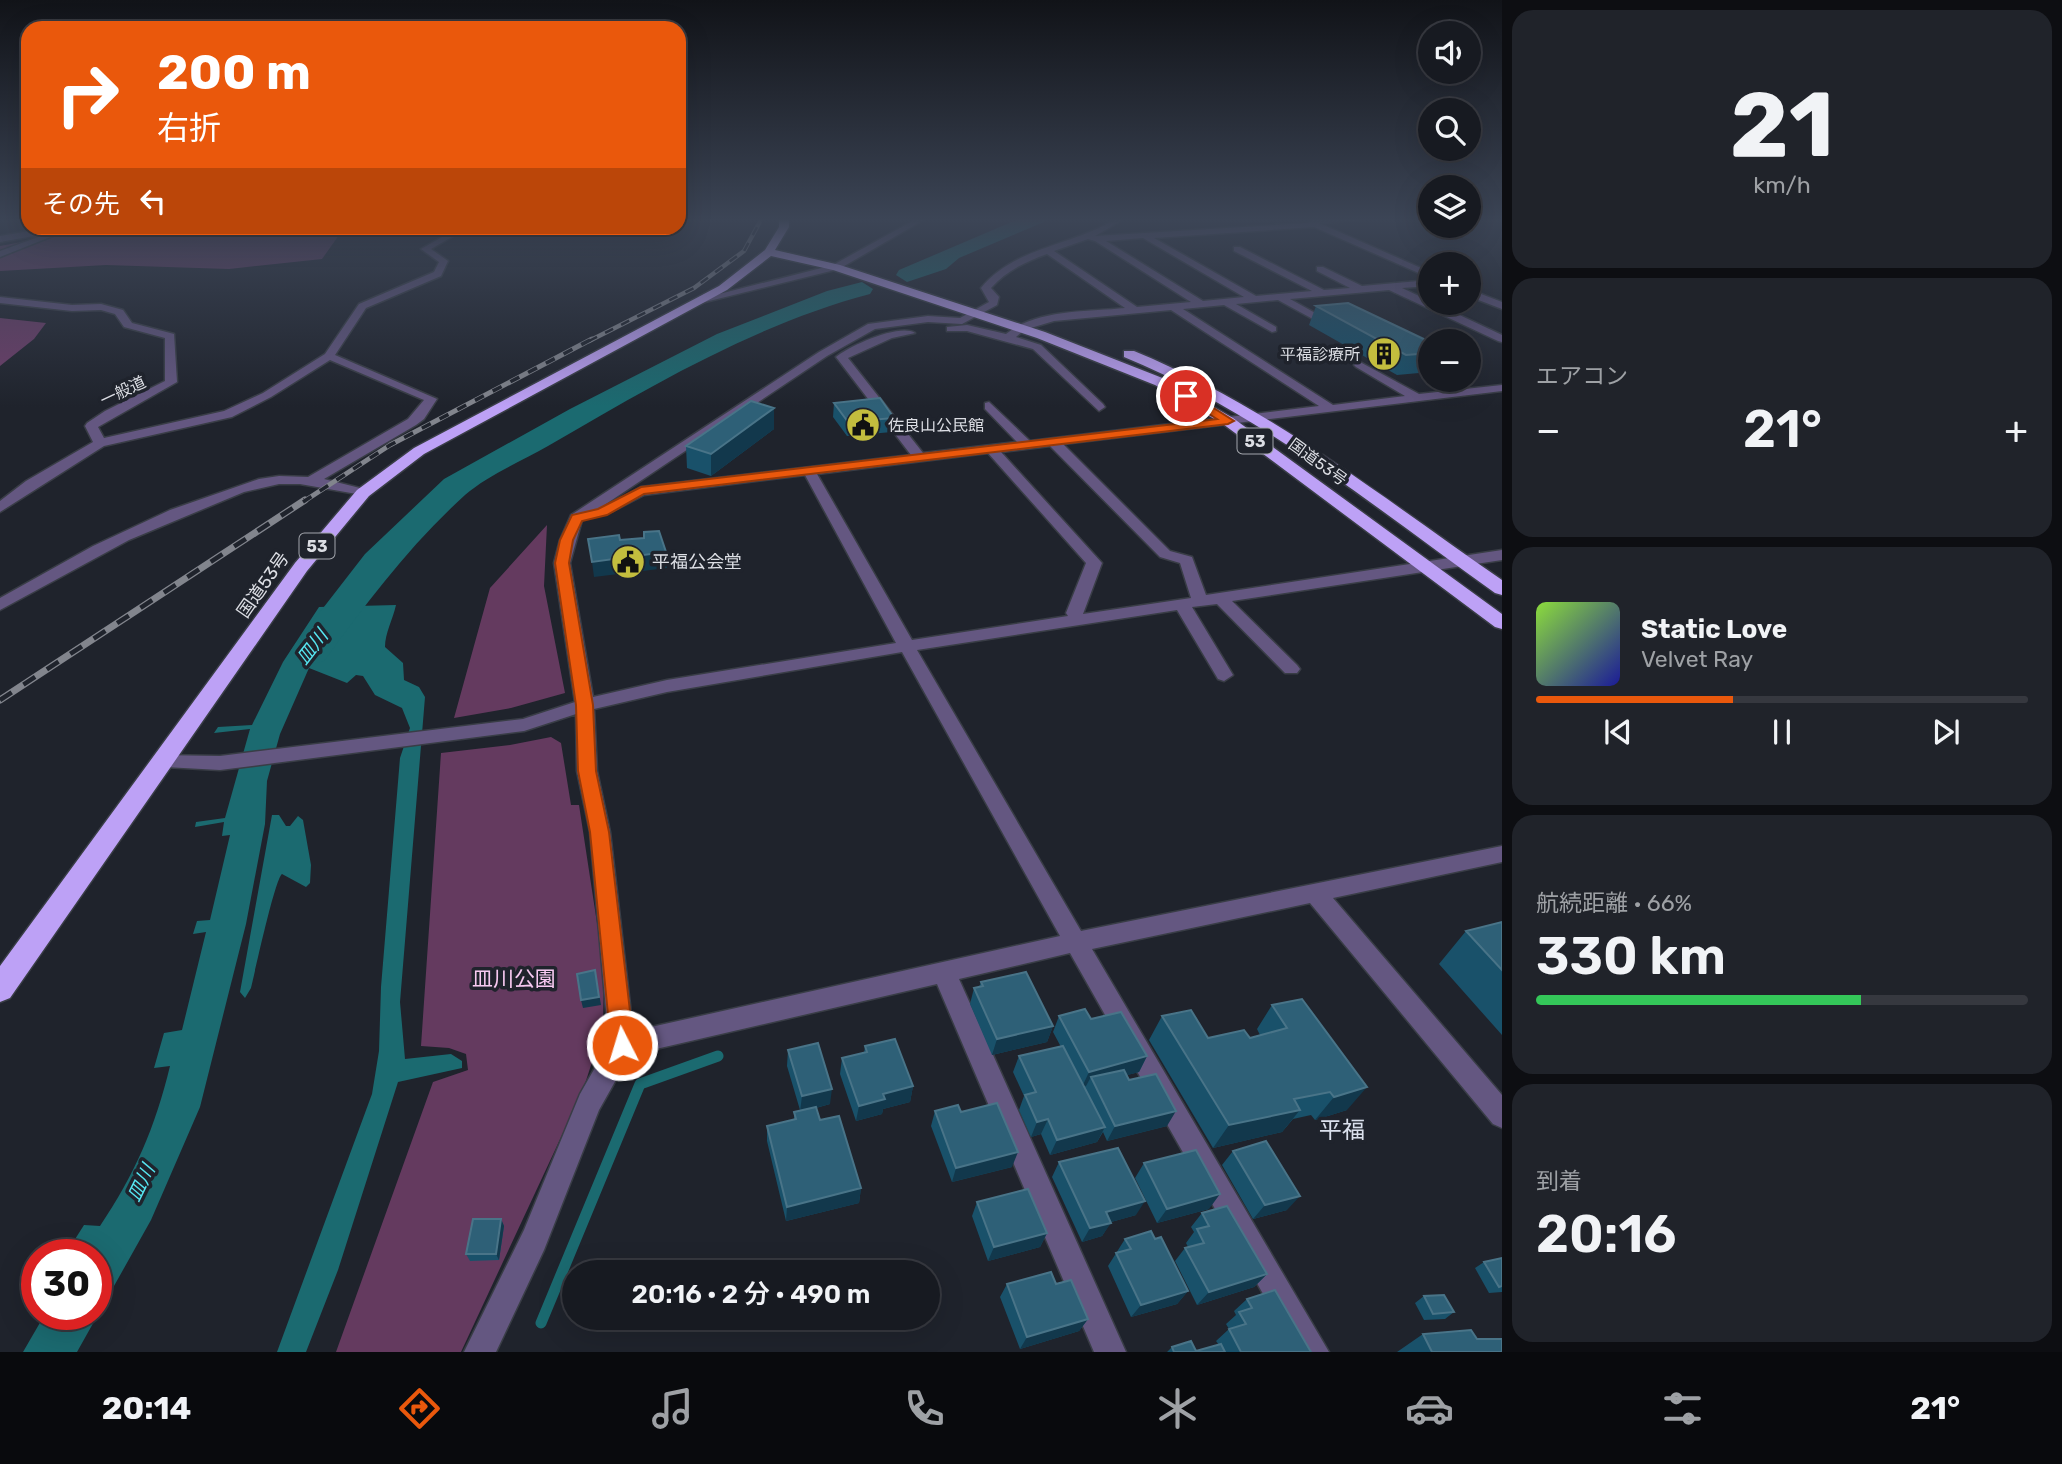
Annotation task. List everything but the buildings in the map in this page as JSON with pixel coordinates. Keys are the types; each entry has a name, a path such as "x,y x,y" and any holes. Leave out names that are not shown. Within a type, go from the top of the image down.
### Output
{"highway":[{"name":"国道53号","path":"0,989 300,567 363,493 419,450 723,289 733,281"},
{"name":"国道53号","path":"878,281 1135,370 1228,421 1502,624"},
{"name":"国道53号","path":"1019,331 1158,365 1258,418 1502,589"}],"street":[{"path":"0,508 50,471 100,443 228,414 267,395 329,356 362,306 421,281"},
{"path":"698,301 788,281"},
{"path":"481,1352 534,1240 589,1103 622,1045 600,832 587,771 584,705 562,563 566,540 576,518 603,512 823,354 872,327 928,319 962,321 971,312 994,303 994,297 986,288 991,281"},
{"path":"1092,281 1134,310"},
{"path":"1164,281 1201,304"},
{"path":"1223,281 1254,299"},
{"path":"1300,281 1323,293"},
{"path":"1344,281 1360,289"},
{"path":"823,354 841,357 890,335 967,328 1019,331 1053,318 1418,284"},
{"path":"1390,287 1502,339"},
{"path":"1280,297 1322,321"},
{"path":"1481,297 1502,306"},
{"name":"一般道","path":"0,300 72,308 101,307 119,312 128,325 170,336 172,382 155,394 102,417 91,426 100,443"},
{"path":"1226,302 1272,329"},
{"path":"1173,307 1330,408"},
{"path":"1019,331 1099,407"},
{"path":"310,481 412,422 431,398 329,356"},
{"path":"841,357 920,458"},
{"path":"1360,365 1418,398"},
{"path":"637,486 808,471 1502,388"},
{"path":"989,405 1027,445"},
{"path":"1053,442 1165,554 1187,560 1200,601"},
{"path":"992,450 1094,563 1074,613 1078,620"},
{"path":"808,471 909,646 960,743 1313,1352"},
{"path":"0,605 86,553 174,513 240,488 279,480 310,481 345,486 363,493"},
{"path":"165,760 220,763 524,725 584,705 680,684 1502,555"},
{"path":"1220,598 1291,669"},
{"path":"1182,604 1224,676"},
{"path":"622,1045 1076,942 1502,854"},
{"path":"1315,893 1502,1115"},
{"path":"944,972 1110,1352"}],"green space":[{"path":"547,525 544,586 565,693 511,708 454,718 490,588"},
{"name":"皿川公園","path":"551,737 561,743 571,805 579,805 604,969 603,1028 583,1090 461,1352 336,1352 433,1082 468,1070 466,1054 449,1048 421,1046 441,753"}],"shaded area":[{"path":"0,318 46,323 34,339 0,366"}],"water":[{"path":"396,605 385,647 403,663 404,680 419,687 425,697 400,1002 405,1059 451,1054 462,1061 462,1068 398,1082 338,1270 306,1352 277,1352 372,1094 379,1051 381,987 400,758 410,728 402,708 375,695 363,676 356,675 347,683 309,668 280,734 267,781 265,824 246,924 200,1107 151,1220 112,1290 112,1239 75,1239 84,1225 100,1226 134,1169 158,1110 170,1066 154,1068 164,1033 182,1030 206,932 193,934 197,921 210,920 230,835 222,836 224,822 195,827 196,822 225,818 250,729 214,733 218,727 252,725 283,662 319,607"},
{"path":"272,815 279,815 286,826 290,826 298,816 303,820 311,865 310,883 306,887 282,874 270,908 251,988 245,998 240,992"},
{"path":"36,1330 89,1330 77,1352 23,1352"}],"waterway":[{"name":"皿川","path":"310,652 378,562 456,486 580,415 726,339 835,296 862,289"},
{"path":"541,1323 640,1084 718,1056"}],"railway":[{"path":"589,341 703,281"},
{"path":"303,502 390,445 592,339"},
{"path":"0,700 305,500"}],"place":[{"name":"平福診療所","path":"1384,354"},
{"name":"佐良山公民館","path":"863,425"},
{"name":"平福公会堂","path":"628,562"}],"district":[{"name":"平福","path":"1342,1130"}],"route":[{"path":"622,1045 600,832 587,771 584,705 562,563 566,540 576,518 603,512 641,491 1228,421 1186,396"}]}
